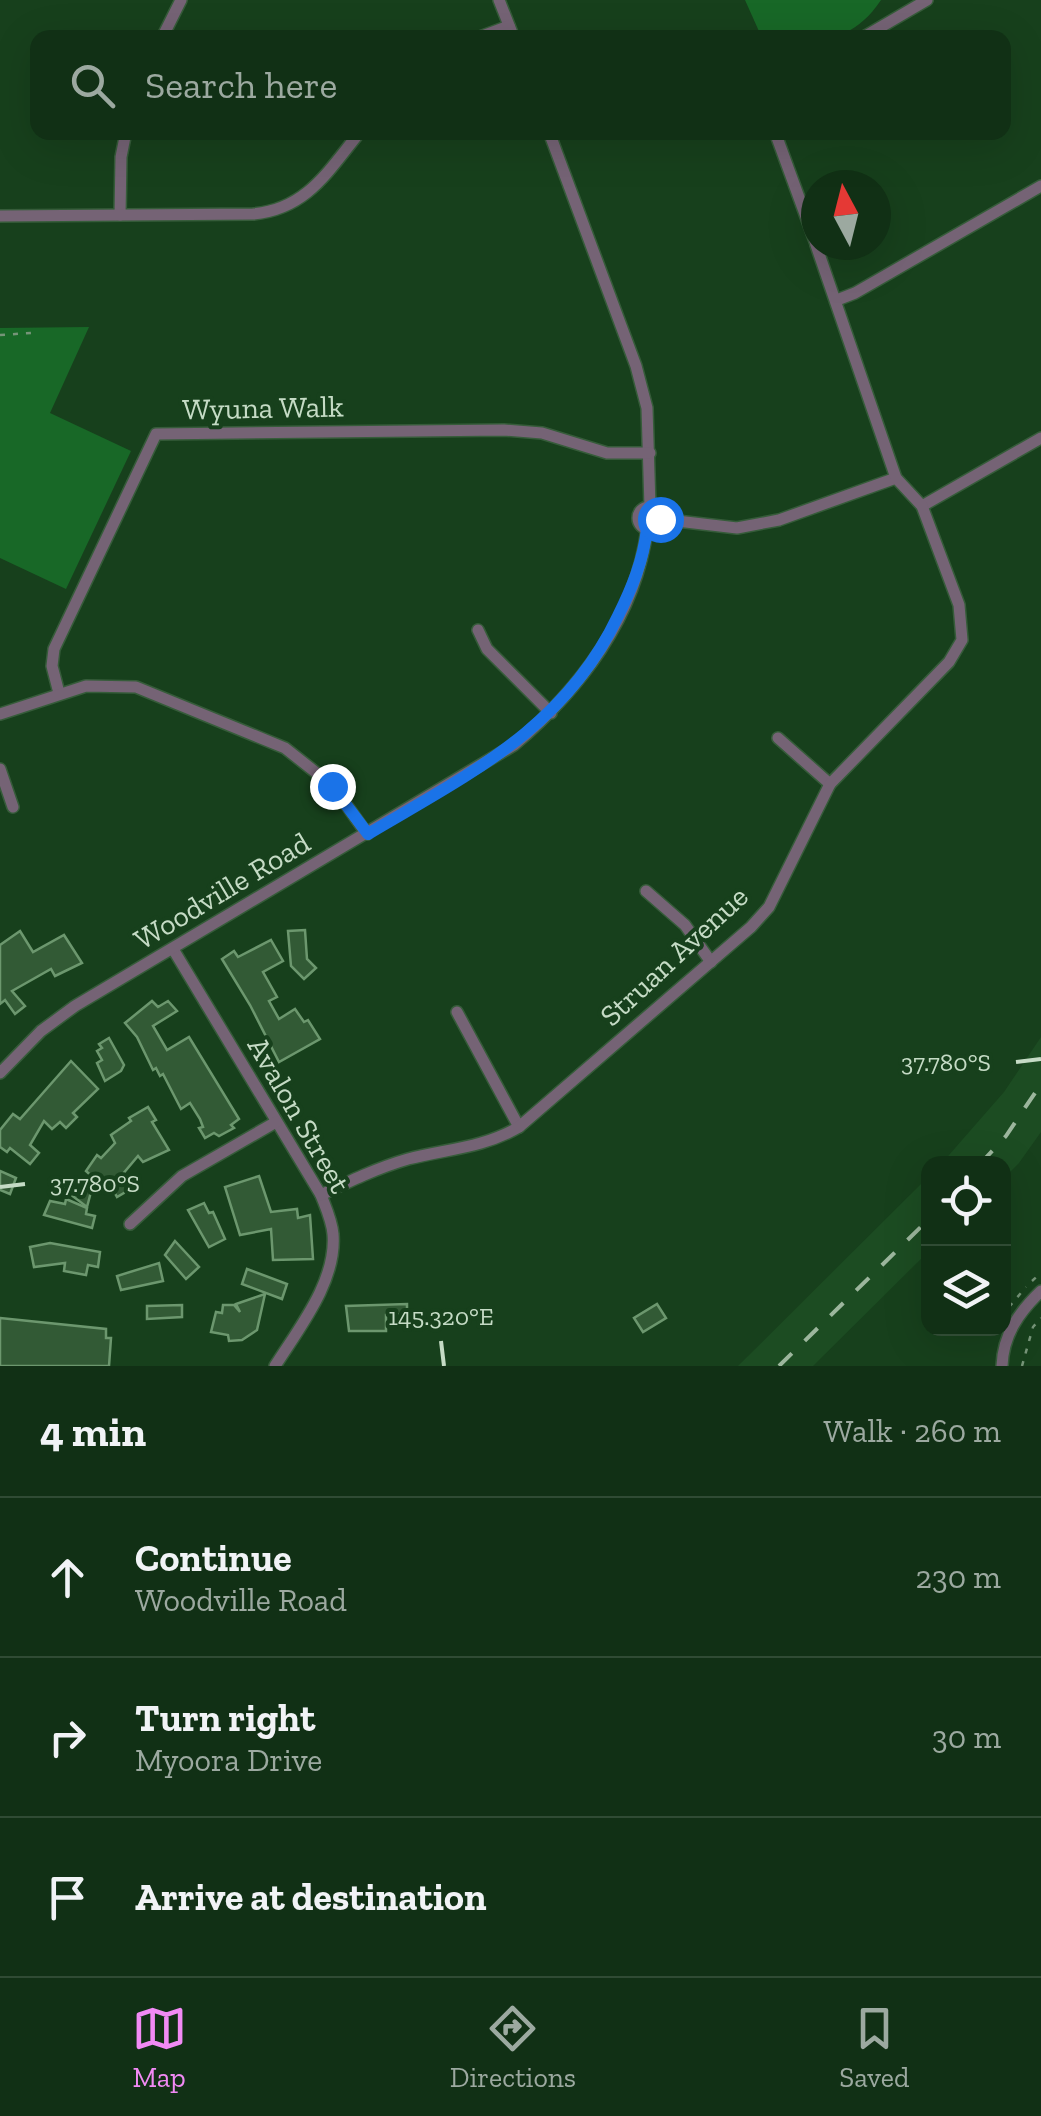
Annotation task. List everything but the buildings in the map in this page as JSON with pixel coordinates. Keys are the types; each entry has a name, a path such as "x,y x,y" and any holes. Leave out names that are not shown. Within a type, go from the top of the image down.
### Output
{"street":[{"path":"166,30 181,0"},
{"path":"500,0 510,30"},
{"path":"872,30 904,6 927,0"},
{"path":"120,215 124,140"},
{"path":"0,216 279,211 307,194 353,140"},
{"path":"552,140 622,326 647,408 650,507"},
{"name":"Struan Avenue","path":"777,140 801,205"},
{"path":"837,300 855,294 1041,186"},
{"name":"Struan Avenue","path":"321,1196 366,1173 409,1159 478,1146 519,1127 751,928 768,907 830,784 936,679 962,640 959,605 922,506 896,478 822,260"},
{"name":"Wyuna Walk","path":"58,693 52,666 54,649 156,434 504,430 542,432 607,453 650,452"},
{"path":"922,506 1041,438"},
{"path":"660,519 737,528 779,520 896,478"},
{"path":"650,507 659,512 660,519 656,528 647,529 640,525 638,514 650,507"},
{"name":"Woodville Road","path":"0,1073 52,1023 496,758 551,712 585,673 614,627 637,577 647,529"},
{"path":"478,630 486,648 551,712"},
{"path":"0,714 86,686 136,687 285,748 332,786 368,834"},
{"path":"778,738 830,784"},
{"path":"0,769 13,807"},
{"path":"646,891 686,925 711,962"},
{"name":"Avalon Street","path":"173,949 321,1196 334,1232 332,1258 308,1314 276,1366"},
{"path":"456,1012 519,1127"},
{"path":"130,1224 182,1176 276,1122"},
{"path":"1002,1366 1011,1329 1041,1292"}],"path":[{"path":"0,335 31,334"},
{"path":"1022,1366 1029,1338 1041,1318"}],"shaded area":[{"path":"745,0 881,0 869,16 850,30 758,30"},
{"path":"89,327 50,413 131,451 66,589 0,558 0,328"},
{"path":"1041,1037 1041,1132 1019,1163 1011,1171 1011,1156 948,1156 1004,1092"},
{"path":"921,1184 921,1259 813,1366 738,1366"}],"railway":[{"path":"987,1156 1041,1084"},
{"path":"779,1366 921,1227"}],"route":[{"path":"332,786 368,834 514,745 561,702 600,652 637,577 647,529 656,528 660,519"}]}
